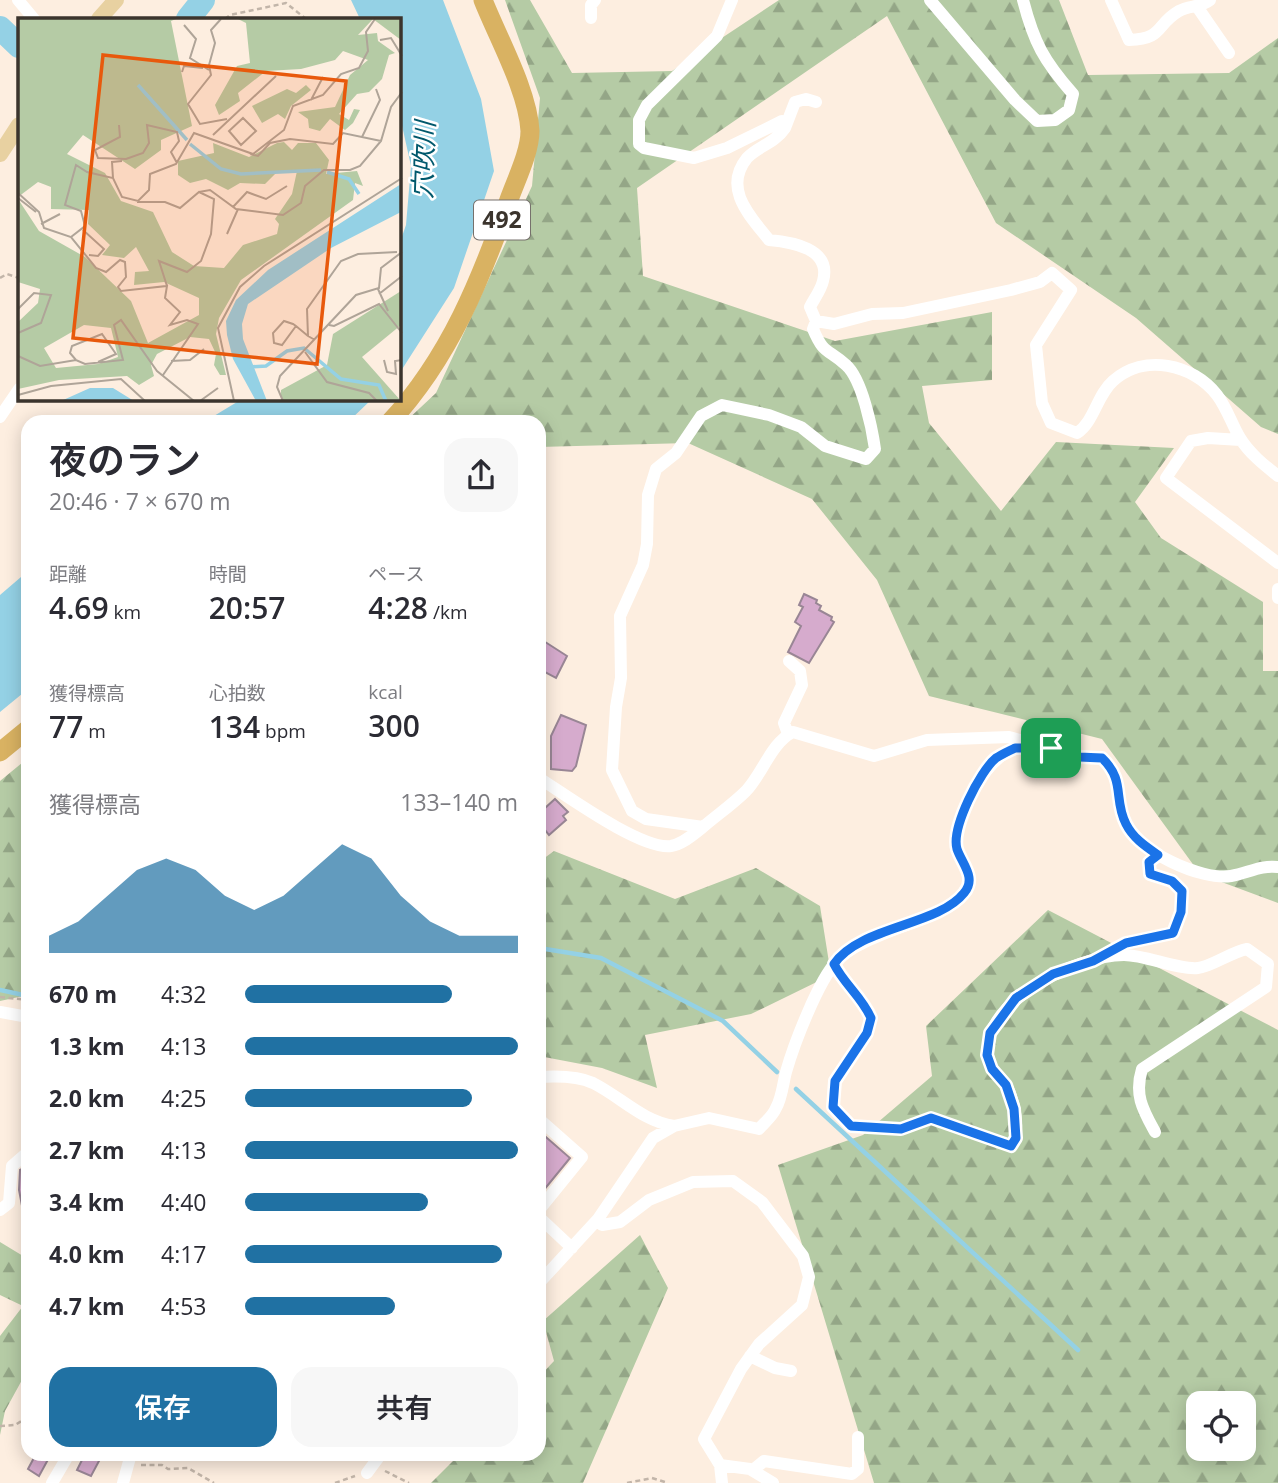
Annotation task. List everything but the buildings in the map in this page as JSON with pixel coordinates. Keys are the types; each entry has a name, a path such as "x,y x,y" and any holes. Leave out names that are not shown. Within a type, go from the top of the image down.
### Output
{"highway":[{"name":"492","path":"396,415 440,359 467,309 494,243 530,134 528,111 483,0"},
{"path":"0,752 21,735"}],"main road":[{"path":"100,18 116,0"},
{"path":"0,155 18,127"}],"street":[{"path":"18,0 33,18"},
{"path":"591,18 591,5 595,0"},
{"path":"732,0 717,36 647,105 639,120 639,144 644,148 694,158 727,148 782,121 785,128"},
{"path":"930,0 1015,100 1037,121 1055,120 1069,110 1073,94 1044,61 1029,26 1023,0"},
{"path":"1111,0 1129,40 1150,38 1181,10 1198,8 1210,0"},
{"path":"1198,8 1229,53"},
{"path":"703,827 646,819 632,811 612,770 614,720 621,678 620,616 643,565 647,544 648,495 656,469 677,453 701,416 722,405 733,406 801,427 825,446 846,454 866,459 875,449 872,426 848,366 821,349 813,329 816,321 810,307 824,279 820,259 801,244 769,240 738,197 738,181 747,158 776,140 785,128 795,102 806,99 816,102"},
{"path":"816,321 834,324 872,314 903,313 1011,290 1040,282 1052,273 1071,290 1036,345 1042,403 1051,423 1077,433 1085,428 1098,398 1114,380 1141,364 1170,365 1198,379 1218,396 1241,440 1278,476"},
{"path":"0,417 18,390"},
{"path":"1241,440 1208,438 1191,441 1166,478 1278,563"},
{"path":"1278,589 1278,598"},
{"path":"788,734 784,723 802,685 800,671 789,661"},
{"path":"546,782 618,827 662,846 674,846 703,827 746,791 761,773 781,738 793,732 874,756 927,740 1009,737 1079,757 1102,758 1115,770 1125,823 1138,841 1158,855 1188,868 1228,877 1266,866 1278,867"},
{"path":"546,1276 598,1219 653,1138 674,1126 709,1118 759,1129 776,1108 787,1069 824,979 834,964 868,940 950,907 966,892 969,878 966,865 956,847 962,813 987,769 997,758 1015,748 1051,748"},
{"path":"1093,961 1126,943 1173,933 1181,912 1182,891 1172,881 1150,874 1149,862 1158,855"},
{"path":"834,964 839,975 864,1001 871,1018 867,1033 835,1081 833,1107 851,1126 901,1129 931,1118 1011,1146 1016,1138 1014,1109 1006,1085 992,1069 987,1055 990,1033 1016,998 1053,974 1093,961 1124,955 1198,968 1232,952 1247,949 1268,964 1266,988 1142,1069 1138,1082 1139,1101 1155,1132"},
{"path":"0,1012 21,1016"},
{"path":"546,1077 591,1083 657,1124 674,1126"},
{"path":"546,1125 582,1157 546,1201"},
{"path":"0,1210 9,1203 12,1166 21,1158"},
{"path":"598,1219 602,1225 620,1222 649,1200 693,1182 733,1181 762,1202 803,1256 809,1277 802,1305 750,1356 721,1402 704,1439 720,1465 722,1483"},
{"path":"546,1224 572,1248"},
{"path":"750,1356 775,1368 791,1371"},
{"path":"752,1470 764,1461 852,1474 858,1469 858,1437"},
{"path":"52,1483 65,1461"},
{"path":"123,1483 129,1461"},
{"path":"367,1473 376,1461"},
{"path":"720,1465 752,1470 773,1483"}],"path":[{"path":"226,18 286,3 305,18"},
{"path":"0,278 7,274 18,278"},
{"path":"0,997 21,999"},
{"path":"0,1426 15,1425 21,1421"},
{"path":"137,1461 143,1467 158,1465 168,1469 188,1468 214,1483"},
{"path":"627,1483 652,1478 668,1483"}],"green space":[{"path":"505,0 530,0 572,73 672,71 779,0 1059,0 1088,75 1229,73 1278,38 1278,434 1261,427 1136,318 996,223 887,16 637,188 643,276 835,341 992,312 992,380 922,386 929,423 1001,511 1056,442 1174,448 1135,502 1161,538 1263,602 1263,671 1278,671 1278,903 1200,874 1102,739 929,696 877,580 812,499 688,443 546,447 546,415 412,415 436,393 532,186 540,98"},
{"path":"21,764 21,996 0,1001 0,781"},
{"path":"554,851 675,899 756,868 820,906 831,975 751,1014 645,1035 657,1088 602,1068 546,1057 546,857"},
{"path":"1048,910 1278,1030 1278,1483 874,1483 778,1165 863,1135 932,1076 926,1026"},
{"path":"640,1235 668,1288 583,1483 431,1483 453,1461 546,1461 546,1370 554,1361 546,1332 546,1318"},
{"path":"0,1242 21,1255 21,1305 0,1295"},
{"path":"21,1309 21,1382 5,1411 0,1435 0,1336"}],"water":[{"name":"穴吹川","path":"351,0 443,0 481,99 494,171 454,288 401,371 401,239 406,225 411,166 401,121 401,18 360,18"},
{"path":"239,401 370,401 355,415 216,415"},
{"path":"21,577 21,695 0,712 0,595"}],"waterway":[{"path":"189,18 203,0"},
{"path":"0,28 18,45"},
{"path":"546,949 601,958 723,1021 777,1072"},
{"path":"0,990 21,994"},
{"path":"796,1089 1078,1350"}],"route":[{"path":"1015,748 1051,748 1079,757 1102,758 1115,770 1125,823 1138,841 1158,855 1149,862 1150,874 1172,881 1182,891 1181,912 1173,933 1126,943 1093,961 1053,974 1016,998 990,1033 987,1055 992,1069 1006,1085 1014,1109 1016,1138 1011,1146 931,1118 901,1129 851,1126 833,1107 835,1081 867,1033 871,1018 864,1001 839,975 834,964 868,940 950,907 966,892 969,878 966,865 956,847 962,813 987,769 997,758 1015,748"}]}
